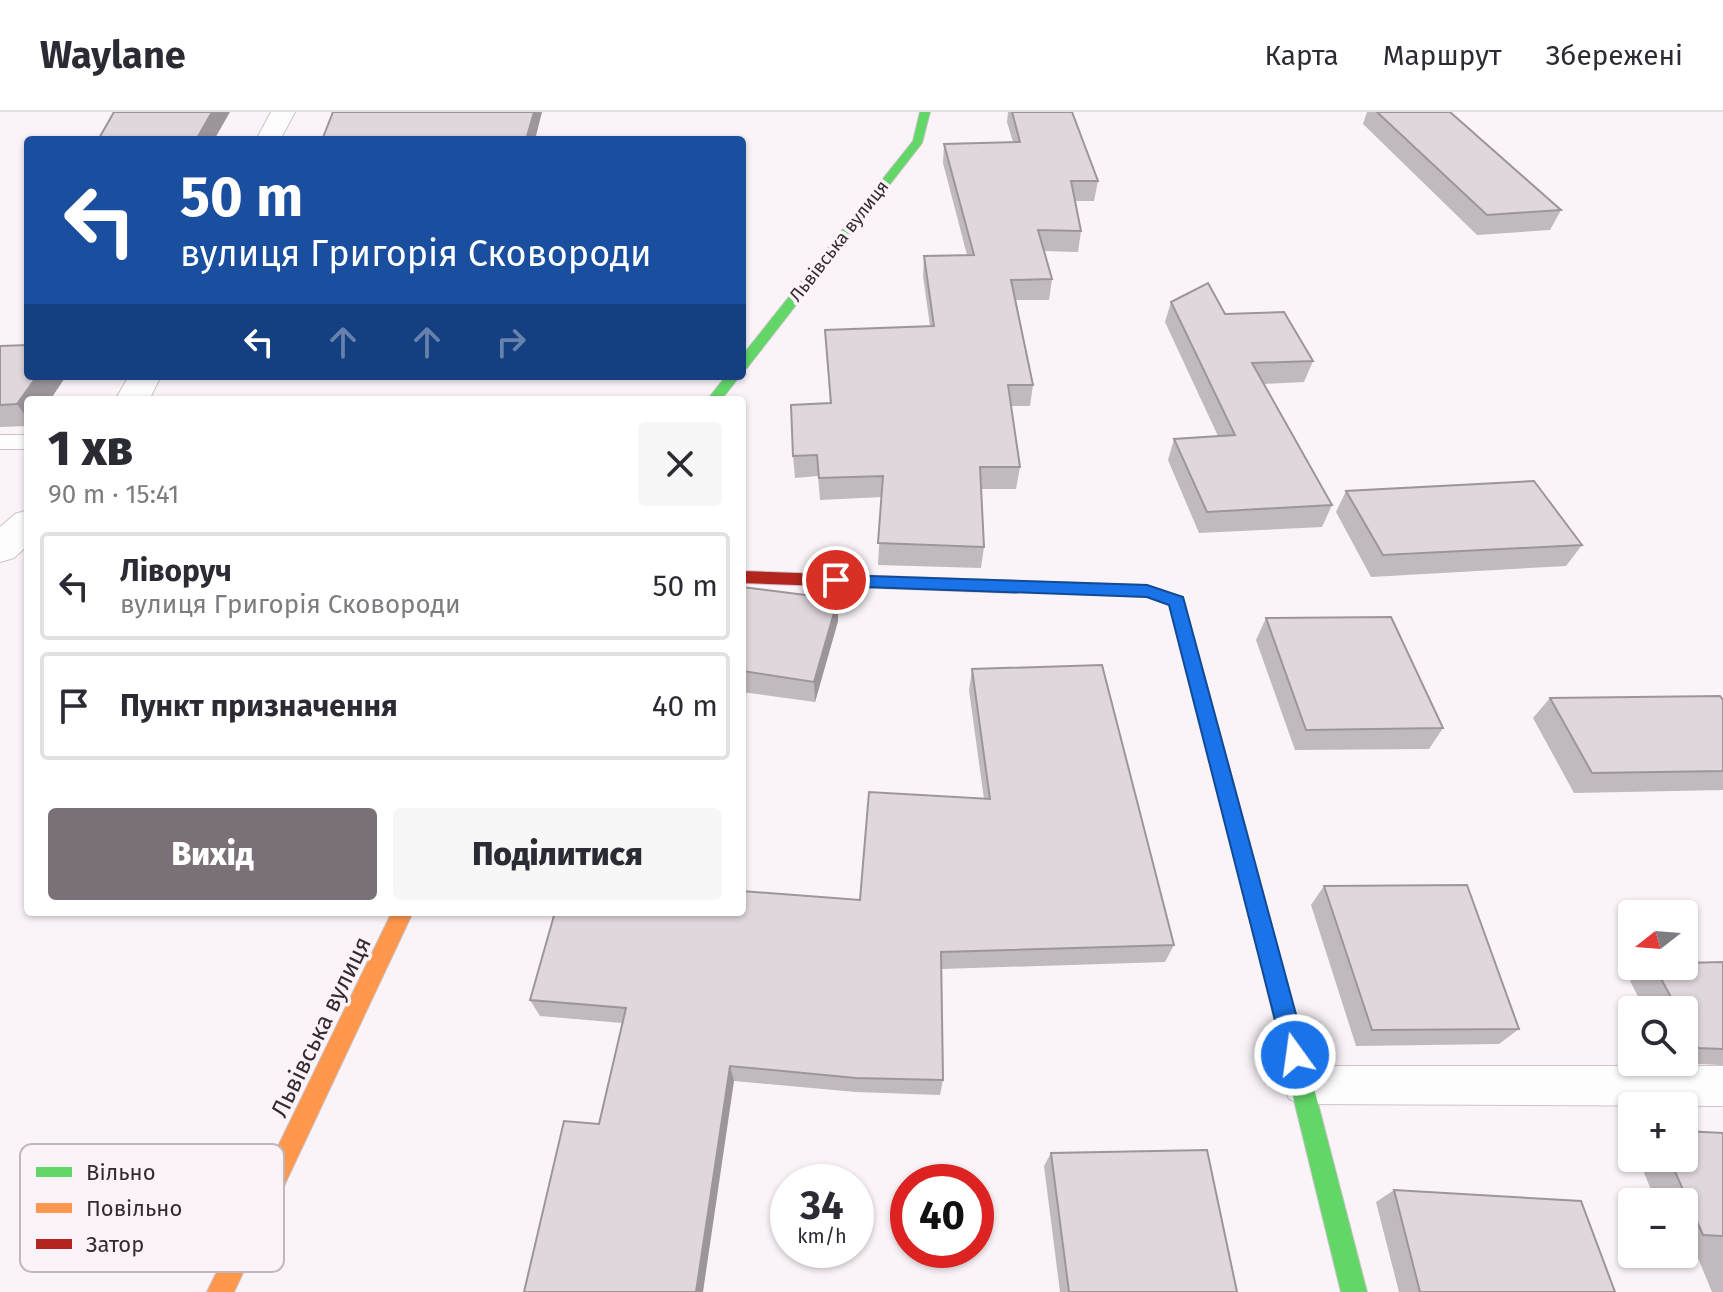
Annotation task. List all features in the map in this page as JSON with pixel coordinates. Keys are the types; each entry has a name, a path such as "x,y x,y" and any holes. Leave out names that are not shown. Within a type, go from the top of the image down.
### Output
{"main road":[{"name":"Львівська вулиця","path":"746,360 918,141 925,112"},
{"path":"717,396 730,380"},
{"path":"746,577 1147,591 1177,601 1354,1292"},
{"name":"Львівська вулиця","path":"284,1159 401,916"},
{"name":"Львівська вулиця","path":"220,1292 230,1272"}],"street":[{"path":"270,136 283,112"},
{"path":"0,549 24,527"}],"lane":[{"path":"0,442 24,442"},
{"path":"1303,1085 1723,1086"}],"building":[{"path":"114,112 212,112 198,136 100,136"},
{"path":"333,112 534,112 527,136 324,136"},
{"path":"1012,112 1072,112 1098,181 1071,181 1081,231 1038,230 1052,279 1011,280 1033,385 1008,385 1020,467 980,467 984,547 878,543 883,476 819,478 817,455 793,456 791,405 831,403 825,330 934,326 924,256 974,255 944,144 1020,142"},
{"path":"1377,112 1450,112 1561,210 1487,215"},
{"path":"1208,283 1225,314 1284,312 1313,361 1252,363 1332,505 1207,512 1174,439 1235,435 1171,302"},
{"path":"24,345 24,380 34,380 17,404 0,405 0,346"},
{"path":"1534,481 1582,545 1383,555 1346,491"},
{"path":"746,588 838,599 814,682 746,672"},
{"path":"1391,617 1443,728 1306,730 1266,618"},
{"path":"1102,665 1174,945 941,952 943,1080 856,1078 730,1066 696,1292 524,1292 564,1121 599,1124 626,1008 530,1000 554,916 746,916 746,891 860,900 869,792 990,799 972,669"},
{"path":"1720,696 1723,700 1723,771 1592,773 1550,698"},
{"path":"1467,885 1519,1029 1372,1030 1324,886"},
{"path":"1723,962 1723,1049 1698,1048 1698,996 1670,996 1662,980 1698,980 1698,963"},
{"path":"1698,1132 1723,1133 1723,1236 1703,1235 1698,1224 1698,1188 1682,1188 1675,1172 1698,1172"},
{"path":"1207,1150 1237,1292 1069,1292 1051,1153"},
{"path":"1394,1190 1581,1201 1615,1292 1420,1292"}],"traffic: fast":[{"path":"746,360 918,141 925,112"},
{"path":"717,396 730,380"},
{"path":"1253,892 1354,1292"}],"traffic: slow":[{"path":"1017,587 1147,591 1177,601 1253,892"},
{"path":"284,1159 401,916"},
{"path":"220,1292 230,1272"}],"traffic: jam":[{"path":"746,577 1017,587"}],"route":[{"path":"836,580 1147,591 1177,601 1295,1055"}]}
